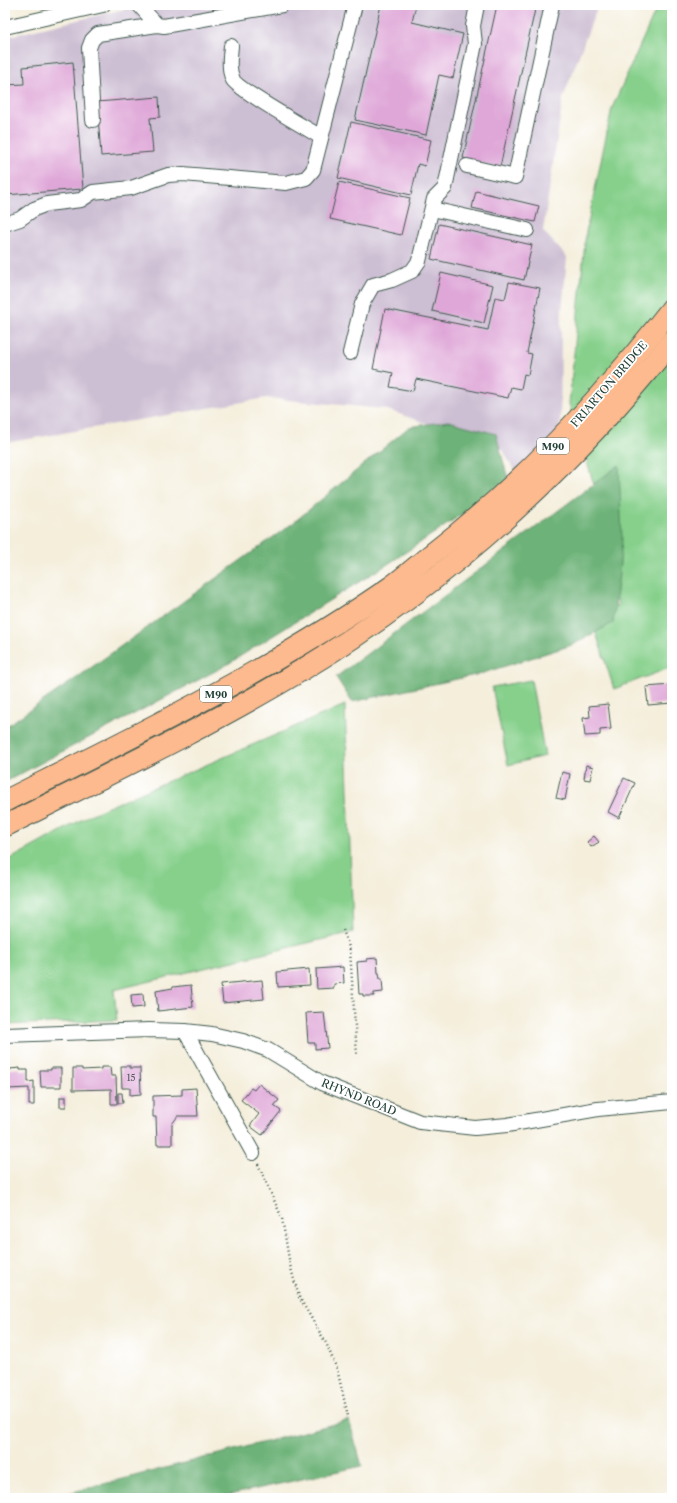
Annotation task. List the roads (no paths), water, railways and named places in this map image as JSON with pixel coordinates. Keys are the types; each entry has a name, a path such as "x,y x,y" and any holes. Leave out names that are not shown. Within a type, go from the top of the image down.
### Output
{"highway":[{"name":"FRIARTON BRIDGE","path":"5,801 215,695 288,653 393,585 488,509 566,433 604,392 672,308"},
{"name":"FRIARTON BRIDGE","path":"5,826 223,716 303,670 385,615 429,583 499,525 553,475 588,439 644,376 672,341"}],"street":[{"path":"5,27 103,5"},
{"path":"139,5 158,25"},
{"path":"93,120 89,48 92,40 98,34 158,25 164,26 282,5"},
{"path":"344,5 347,8 351,21"},
{"path":"5,224 20,219 47,204 81,200 93,192 131,188 168,175 183,174 286,183 306,178 313,170 355,5"},
{"path":"350,353 362,304 373,285 392,280 412,271 419,261 434,199 445,188 475,44 473,26 477,5"},
{"path":"467,166 515,177 552,5"},
{"path":"231,46 229,69 234,81 248,92 321,137"},
{"path":"432,209 527,230"},
{"path":"185,1031 253,1153"},
{"name":"RHYND ROAD","path":"5,1035 185,1031 212,1034 243,1041 268,1050 322,1083 420,1122 475,1128 507,1125 598,1109 672,1102"}]}
